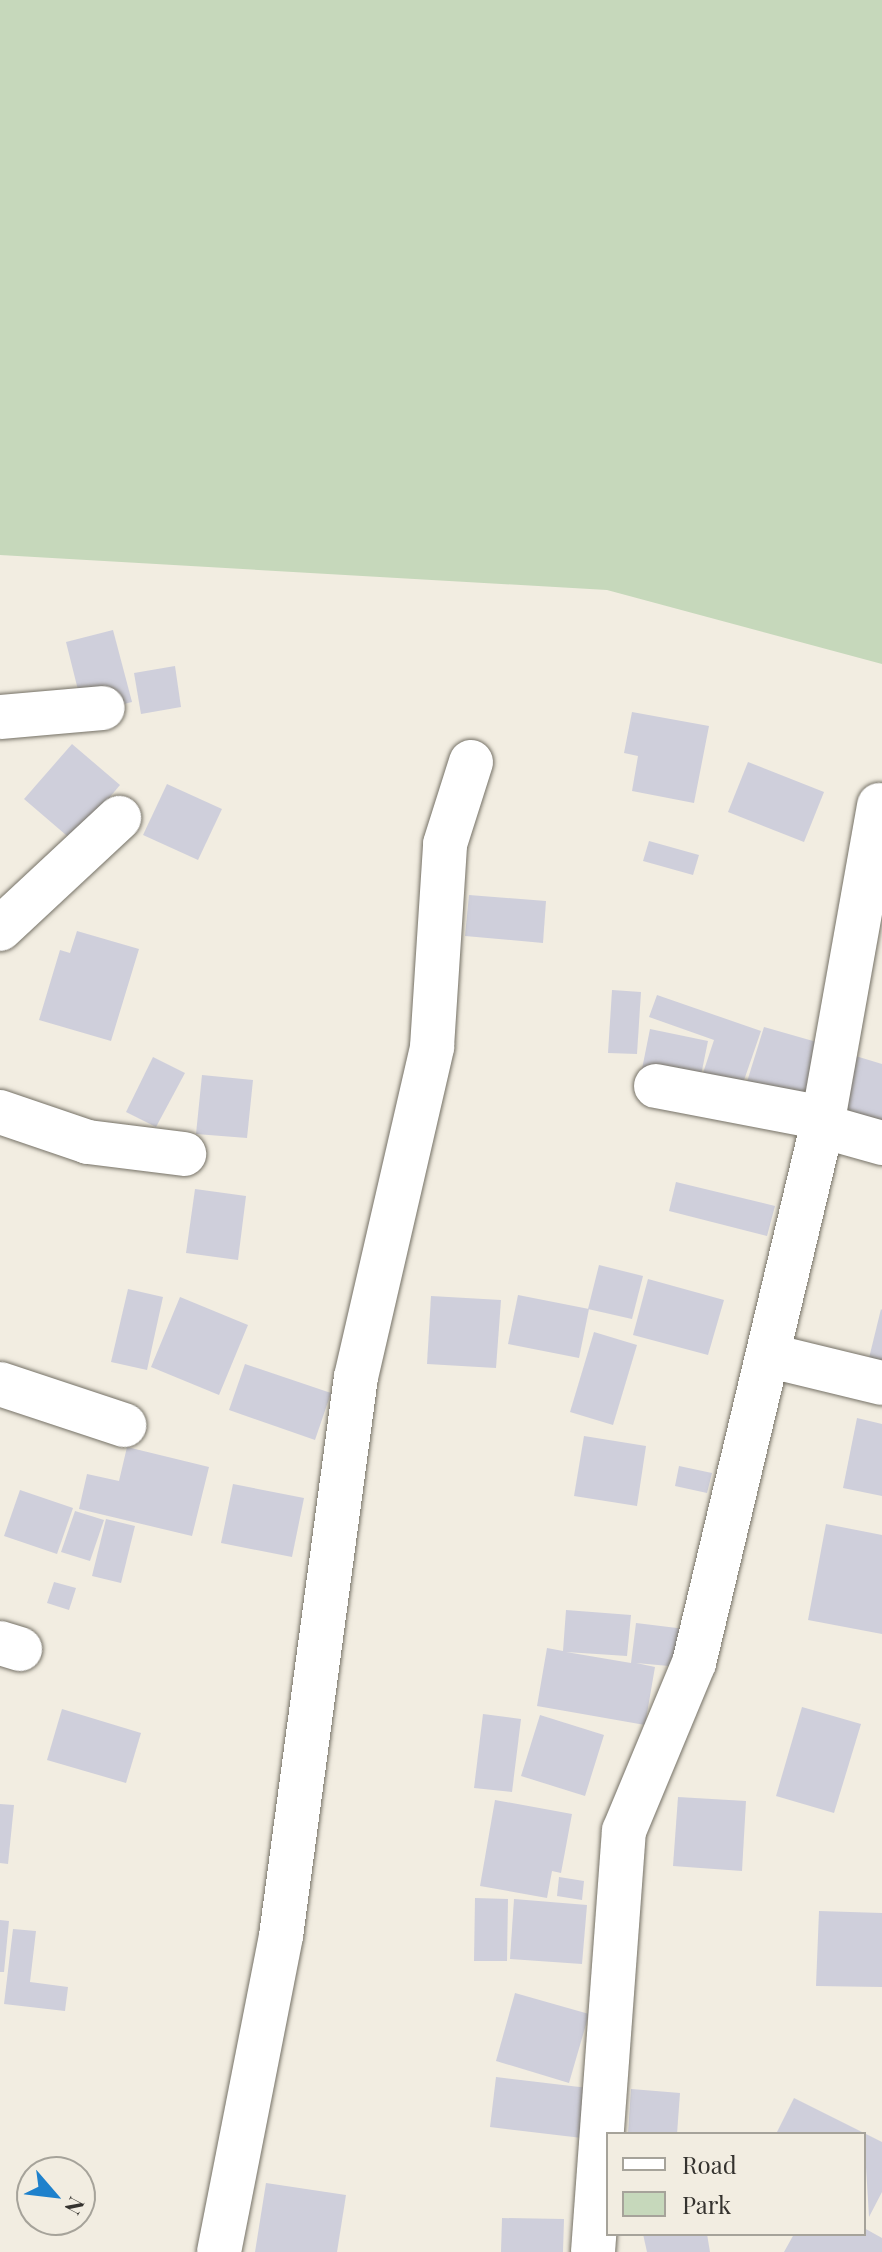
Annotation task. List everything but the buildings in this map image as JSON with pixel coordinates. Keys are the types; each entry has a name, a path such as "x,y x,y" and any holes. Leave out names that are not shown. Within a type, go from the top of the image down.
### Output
{"street":[{"path":"0,717 103,708"},
{"path":"219,2252 281,1936 356,1377 432,1047 445,844 471,762"},
{"path":"593,2252 624,1831 694,1663 771,1356 869,921 879,805"},
{"path":"0,929 119,818"},
{"path":"656,1086 822,1122 882,1143"},
{"path":"0,1112 88,1142 184,1154"},
{"path":"771,1356 882,1383"},
{"path":"0,1384 124,1425"}],"green space":[{"path":"0,0 882,0 882,664 607,590 0,555"}]}
